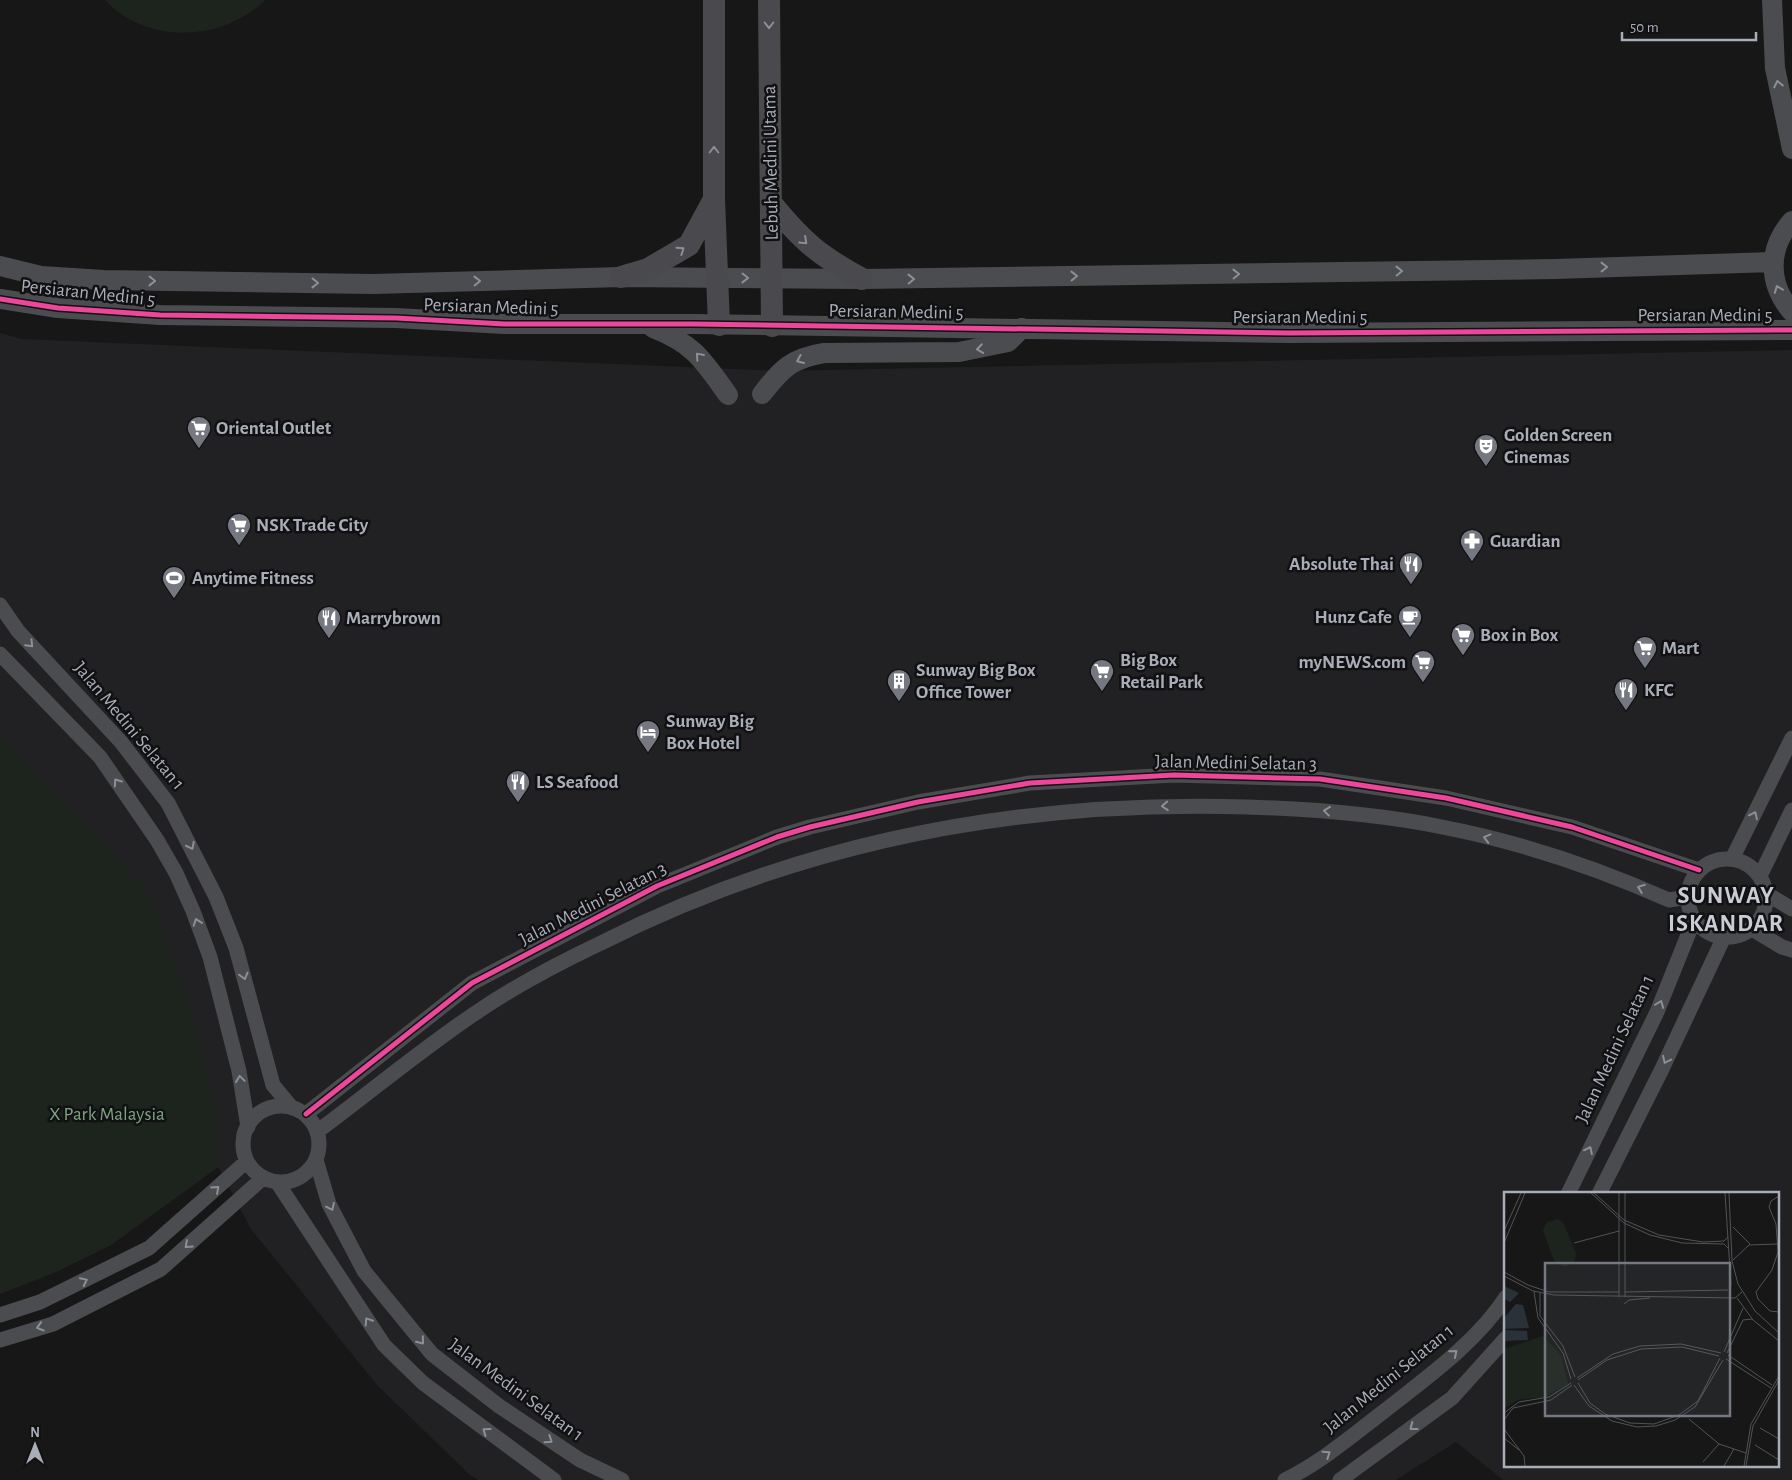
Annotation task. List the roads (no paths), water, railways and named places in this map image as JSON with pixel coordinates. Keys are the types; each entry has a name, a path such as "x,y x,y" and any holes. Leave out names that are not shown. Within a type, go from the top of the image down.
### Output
{"main road":[{"path":"714,0 714,199 719,325"},
{"name":"Lebuh Medini Utama","path":"769,0 772,326"},
{"path":"621,277 648,269 689,245 714,199"},
{"path":"772,204 796,234 811,248 862,280"}],"street":[{"path":"1772,0 1775,68 1792,149"},
{"path":"1792,221 1777,246 1773,262 1775,284 1781,298 1792,312"},
{"name":"Persiaran Medini 5","path":"0,266 41,276 104,280 373,284 621,277 862,280 1555,269 1773,262"},
{"name":"Persiaran Medini 5","path":"0,299 58,308 160,315 396,318 504,324 1022,328 1290,334 1424,331 1792,330"},
{"path":"644,325 678,338 693,349 728,395"},
{"path":"762,394 779,372 789,364 812,355 824,353 959,352 1008,342 1022,328"},
{"name":"Jalan Medini Selatan 1","path":"0,606 18,631 121,742 168,802 216,897 236,948 273,1085 299,1111"},
{"path":"0,654 100,757 157,840 176,873 193,911 210,957 239,1071 248,1127 243,1144 247,1161 254,1170 270,1180 384,1345 423,1383 554,1480"},
{"path":"1732,859 1792,738"},
{"name":"Jalan Medini Selatan 3","path":"299,1111 472,983 657,886 777,837 810,827 918,802 1030,783 1174,774 1320,779 1446,798 1572,827 1699,870"},
{"name":"Jalan Medini Selatan 3","path":"318,1131 481,1009 599,943 674,909 787,866 924,831 1034,814 1166,806 1321,810 1442,827 1562,858 1670,900 1688,898"},
{"path":"1760,876 1792,810"},
{"path":"1732,859 1748,864 1760,876 1767,894 1766,909 1752,929 1739,936 1724,937 1708,932 1694,920 1688,898 1691,883 1699,870 1715,861 1732,859"},
{"path":"1767,894 1792,908"},
{"name":"Jalan Medini Selatan 1","path":"1569,1192 1657,1012 1694,920"},
{"path":"1752,929 1782,947 1792,950"},
{"path":"1600,1192 1661,1071 1724,937"},
{"path":"0,1340 52,1324 162,1269 270,1180 292,1180 300,1177 308,1172 316,1160 320,1146 318,1131 299,1111 277,1106 263,1111 248,1127"},
{"name":"Jalan Medini Selatan 1","path":"316,1160 329,1204 364,1271 432,1354 499,1406 580,1460 622,1480"},
{"path":"0,1315 40,1302 149,1248 247,1161"},
{"name":"Jalan Medini Selatan 1","path":"1285,1480 1336,1448 1407,1393 1476,1334 1496,1313 1504,1300"},
{"path":"40,1302 47,1308 58,1311 79,1310"},
{"path":"1340,1480 1452,1398 1504,1340"}],"place":[{"name":"Oriental Outlet","path":"199,449"},
{"name":"Golden Screen Cinemas","path":"1486,467"},
{"name":"NSK Trade City","path":"239,546"},
{"name":"Guardian","path":"1472,562"},
{"name":"Absolute Thai","path":"1411,585"},
{"name":"Anytime Fitness","path":"174,599"},
{"name":"Hunz Cafe","path":"1410,638"},
{"name":"Marrybrown","path":"329,639"},
{"name":"Box in Box","path":"1463,656"},
{"name":"Mart","path":"1645,669"},
{"name":"myNEWS.com","path":"1423,683"},
{"name":"Big Box Retail Park","path":"1102,692"},
{"name":"Sunway Big Box Office Tower","path":"899,702"},
{"name":"KFC","path":"1626,711"},
{"name":"Sunway Big Box Hotel","path":"648,753"},
{"name":"LS Seafood","path":"518,803"}],"district":[{"name":"SUNWAY ISKANDAR","path":"1726,910"}],"park label":[{"name":"X Park Malaysia","path":"107,1114"}]}
